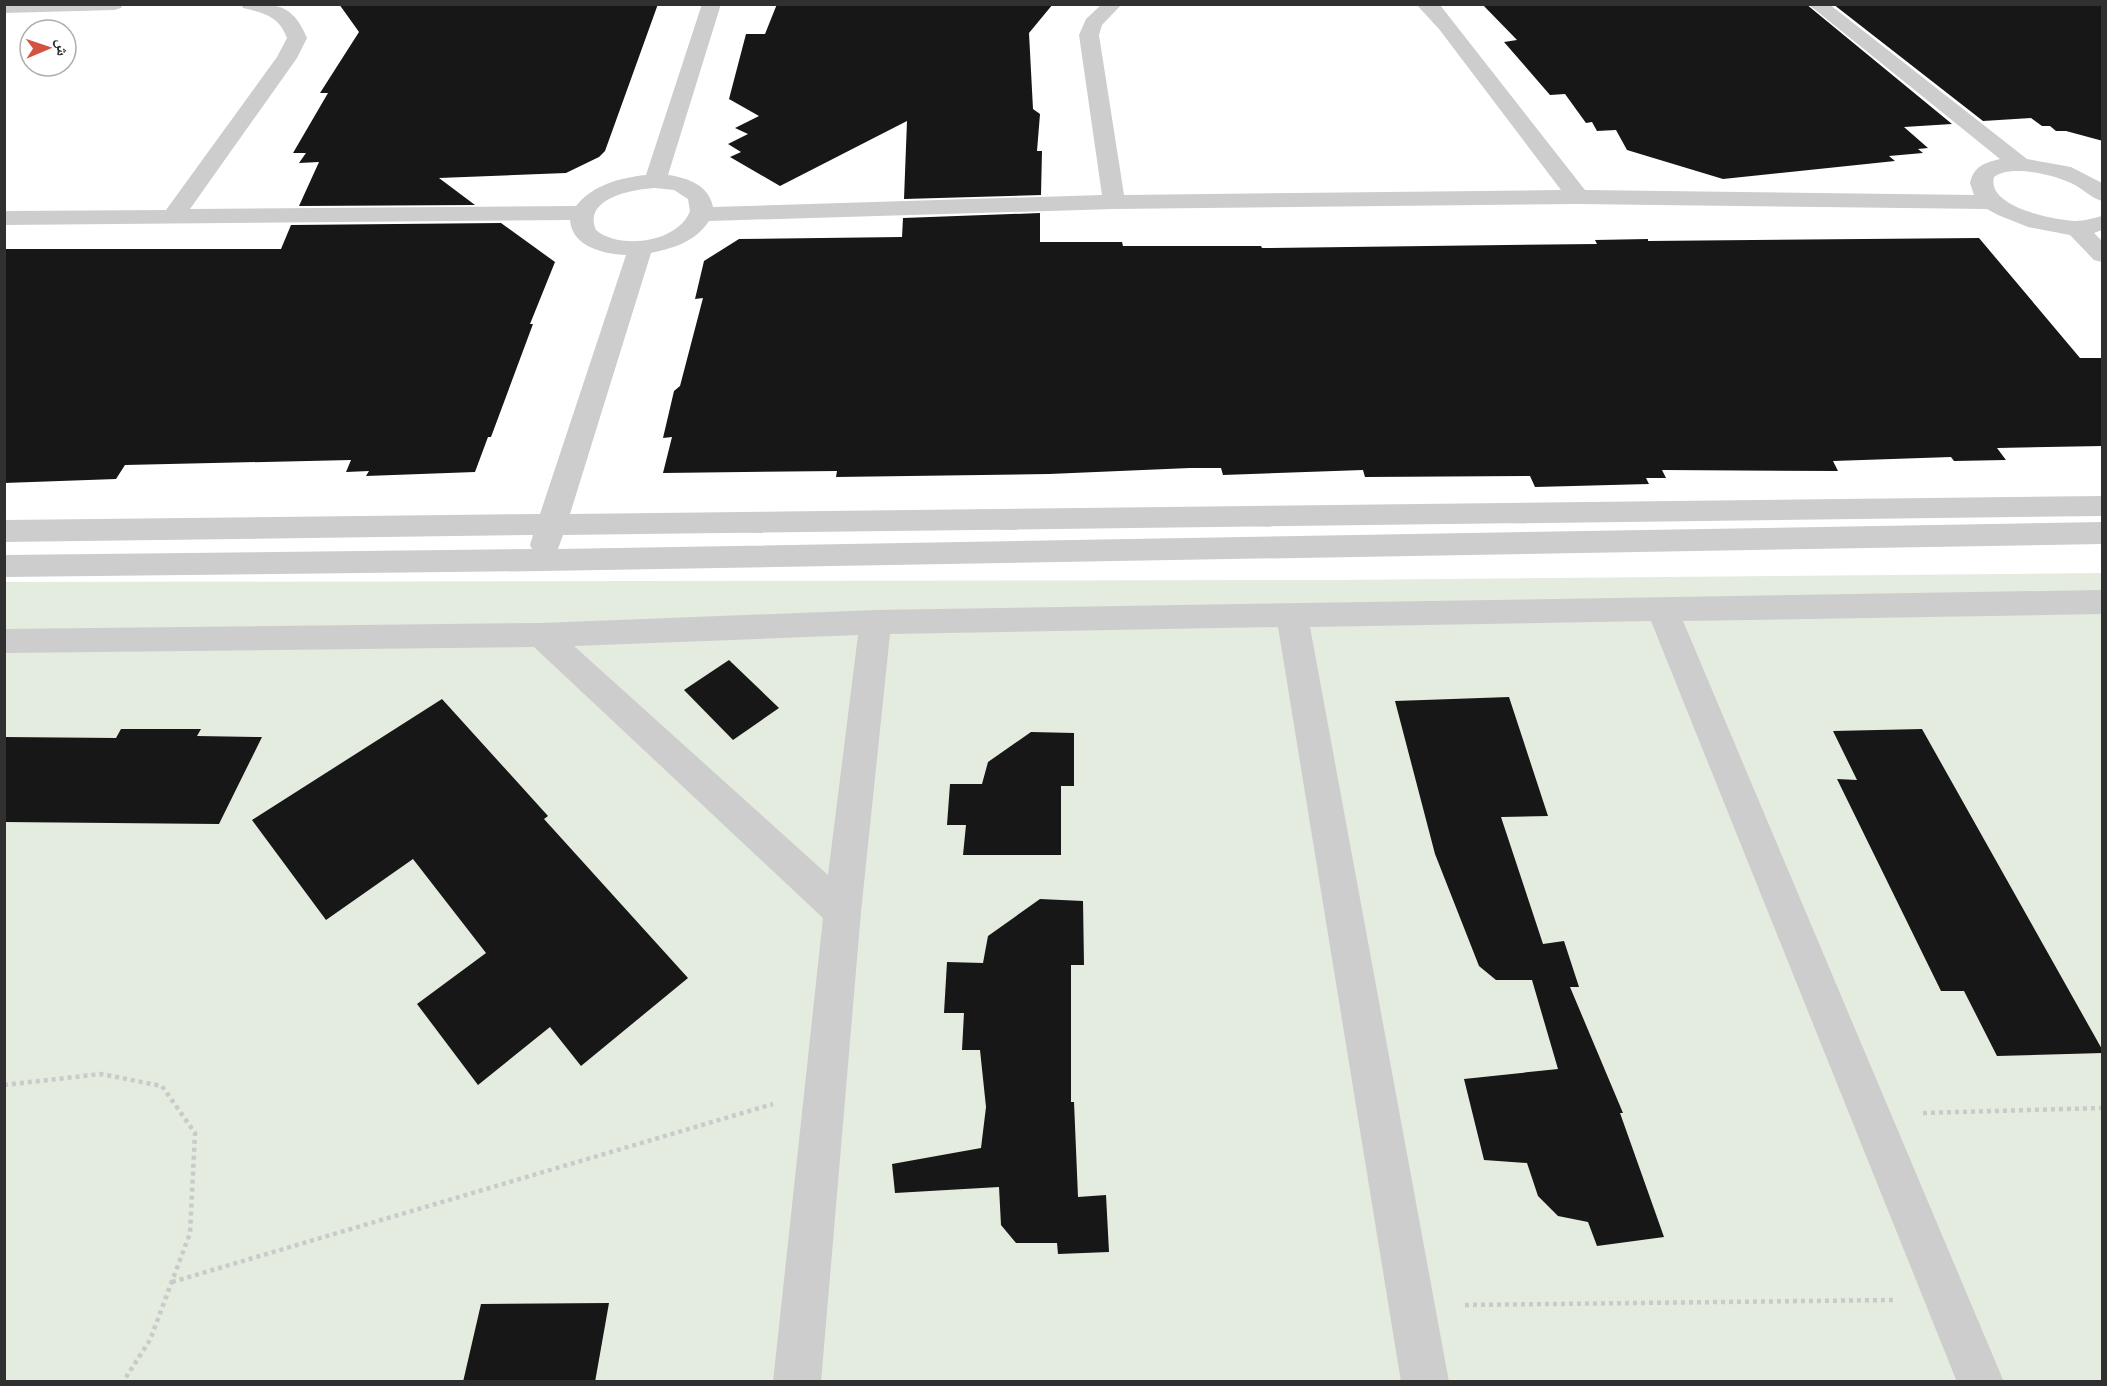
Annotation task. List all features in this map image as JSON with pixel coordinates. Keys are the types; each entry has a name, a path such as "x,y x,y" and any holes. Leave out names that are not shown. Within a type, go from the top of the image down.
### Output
{"street":[{"path":"4,7 114,4"},
{"path":"174,215 287,58 297,38 291,21 270,8 249,4"},
{"path":"655,181 712,4"},
{"path":"1113,4 1093,23 1089,34 1114,202"},
{"path":"1425,4 1433,9 1446,25 1578,197"},
{"path":"1817,4 2020,164"},
{"path":"2103,194 2081,179 2061,171 2020,164 1991,168 1984,175 1981,183 1994,202 2023,218 2059,227 2077,228 2103,223"},
{"path":"655,181 673,182 697,194 702,204 702,214 695,225 684,234 667,242 641,247 610,246 595,241 585,233 580,224 582,213 602,194 618,187 655,181"},
{"path":"702,214 1114,202 1578,197 1994,202"},
{"path":"4,218 582,213"},
{"path":"2077,228 2103,255"},
{"path":"542,560 550,525 641,247"},
{"path":"4,531 2103,506"},
{"path":"4,566 542,560 2103,533"},
{"path":"4,641 541,635 875,622 2101,604"},
{"path":"1662,609 1981,1382"},
{"path":"1292,615 1425,1382"},
{"path":"797,1382 842,912 875,622"},
{"path":"541,635 842,912"}],"path":[{"path":"4,1085 101,1074 162,1086 195,1133 190,1233 150,1340 123,1382"},
{"path":"172,1282 825,1088"},
{"path":"1871,1115 2103,1108"},
{"path":"1413,1306 1947,1299"}],"shaded area":[{"path":"2102,573 2102,1381 5,1381 4,582 1343,580"}],"building":[{"path":"339,4 658,4 605,151 599,157 566,173 439,178 475,205 299,206 319,162 299,163 306,153 293,153 328,93 320,93 359,32"},
{"path":"777,4 1053,4 1029,33 1033,109 1040,114 1037,151 1042,151 1041,195 904,199 907,121 780,186 730,157 741,152 728,144 748,134 735,128 759,116 729,99 746,34 765,34"},
{"path":"1482,4 1806,4 1952,124 1904,127 1928,148 1918,149 1923,153 1889,156 1895,161 1723,179 1627,150 1616,130 1597,131 1592,122 1586,123 1565,94 1550,95 1504,42 1517,40"},
{"path":"1833,4 2103,4 2103,141 2066,131 2056,131 2050,126 2042,126 2031,118 1983,121"},
{"path":"1040,213 1040,242 1122,242 1123,246 1261,246 1262,248 1597,244 1595,240 1648,239 1648,241 1979,238 2080,358 2103,358 2103,446 1997,448 2006,460 1954,461 1951,457 1833,461 1838,471 1662,470 1666,478 1646,478 1649,484 1535,487 1530,476 1365,477 1363,470 1223,475 1221,468 1190,468 1049,474 836,477 837,471 663,473 672,437 663,438 674,391 680,386 703,298 695,299 704,261 739,239 902,237 903,218"},
{"path":"501,223 555,262 530,324 533,324 491,437 488,437 475,472 366,476 369,471 346,472 351,460 125,465 116,479 4,483 4,249 281,249 291,225"},
{"path":"729,660 779,708 733,740 684,690"},
{"path":"1509,697 1548,816 1501,817 1543,944 1564,941 1579,987 1570,987 1623,1113 1620,1113 1664,1237 1597,1246 1588,1222 1558,1216 1538,1196 1527,1163 1484,1160 1464,1079 1558,1069 1532,980 1496,980 1479,966 1435,854 1395,701"},
{"path":"442,699 548,816 544,819 688,978 581,1066 550,1027 478,1085 417,1004 486,953 413,859 326,920 252,820"},
{"path":"121,729 201,729 197,736 262,737 219,824 4,822 4,737 116,738"},
{"path":"1922,729 2103,1053 1997,1056 1964,991 1941,991 1837,779 1857,780 1833,731"},
{"path":"1031,732 1074,733 1074,786 1061,786 1061,855 963,855 966,825 947,825 950,784 982,784 988,762"},
{"path":"1040,899 1083,901 1084,965 1071,965 1071,1102 1074,1102 1078,1197 1106,1195 1109,1252 1058,1254 1057,1243 1016,1243 1001,1225 999,1187 895,1193 892,1164 981,1148 986,1107 980,1050 962,1050 964,1013 944,1013 947,962 983,963 988,936"},
{"path":"609,1303 595,1382 463,1382 481,1304"}]}
